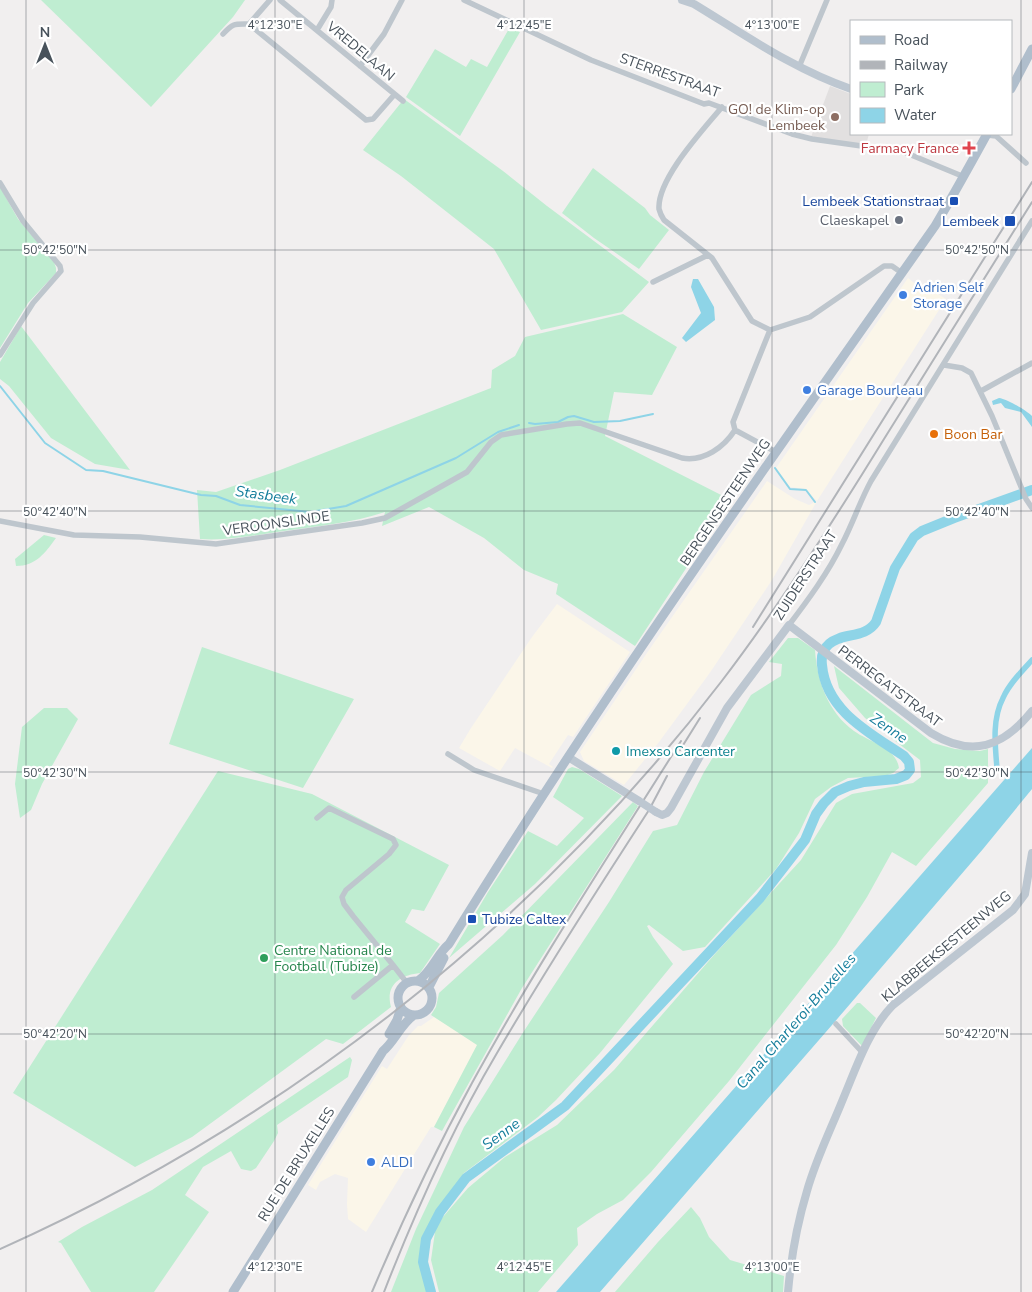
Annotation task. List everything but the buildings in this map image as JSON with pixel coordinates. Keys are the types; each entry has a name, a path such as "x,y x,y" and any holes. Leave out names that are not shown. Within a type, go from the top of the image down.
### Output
{"main road":[{"path":"1012,87 1032,49"},
{"name":"BERGENSESTEENWEG","path":"485,886 568,757 776,452 947,208 984,135"},
{"name":"RUE DE BRUXELLES","path":"382,1051 388,1047 404,1024 414,1015 424,1013 431,1006 433,996 429,987 450,944 485,886"},
{"name":"RUE DE BRUXELLES","path":"418,981 428,973 444,948 450,944"},
{"path":"406,983 418,981 429,987"},
{"name":"RUE DE BRUXELLES","path":"233,1292 382,1051 383,1044 394,1026 401,1007 398,994 406,983"},
{"path":"401,1007 409,1014 414,1015"}],"street":[{"path":"249,24 270,0"},
{"name":"VREDELAAN","path":"280,0 403,101"},
{"path":"316,30 331,7 332,0"},
{"path":"360,66 384,34 402,0"},
{"name":"STERRESTRAAT","path":"464,0 591,60 704,104 710,103 792,134 812,139 904,152 962,176"},
{"path":"682,0 693,2 798,67 830,82 850,89"},
{"path":"798,67 828,0"},
{"path":"223,34 230,26 236,23 249,24 366,120 373,119 394,95"},
{"path":"722,107 675,165 660,199 659,212 664,220 708,255 752,321 770,330 810,317 884,266 892,266 902,273"},
{"path":"990,135 996,136 1026,163"},
{"path":"0,183 23,221 60,266 61,271 33,303 0,355"},
{"name":"ZUIDERSTRAAT","path":"568,757 656,812 662,815 667,813 727,708 821,580 842,545 861,498 1032,221"},
{"path":"653,282 708,255"},
{"path":"770,330 732,422 735,430 776,452"},
{"path":"981,391 1032,363"},
{"path":"944,365 962,368 971,373 981,391 1026,499 1032,508"},
{"name":"VEROONSLINDE","path":"0,521 74,535 140,537 216,544 362,523 384,518 467,472 490,442 501,434 580,423 691,460 707,455 720,447 728,441 735,430"},
{"name":"PERREGATSTRAAT","path":"789,625 931,733 946,742 967,746 986,745 1004,738 1017,729 1032,712"},
{"path":"448,754 474,770 544,794"},
{"path":"317,818 329,808 393,839 396,845 390,854 346,890 342,897 344,904 406,983"},
{"name":"KLABBEEKSESTEENWEG","path":"788,1292 793,1249 807,1189 862,1052 881,1018 893,1005 1003,919 1022,900 1028,886 1032,853"},
{"path":"354,997 393,965"},
{"path":"836,1024 862,1052"}],"shaded area":[{"name":"GO! de Klim-op Lembeek","path":"830,86 850,94 850,135 869,135 866,145 811,137"},
{"path":"908,278 919,287 922,284 946,299 817,501 805,489 790,487 776,468"},
{"path":"767,481 795,499 809,505 817,501 772,580 709,674 659,742 624,785 584,761 580,752"},
{"path":"557,604 630,652 573,737 568,735 549,764 552,768 515,748 500,771 459,748 532,637"},
{"path":"434,1017 478,1044 434,1127 431,1127 366,1232 348,1219 348,1178 335,1174 320,1182 316,1190 308,1185 382,1066 387,1069 409,1035 418,1026"}],"green space":[{"path":"41,0 245,0 233,17 151,107"},
{"path":"510,27 520,32 460,136 406,97 435,49 466,67 471,59 487,67"},
{"path":"404,99 503,171 649,282 622,312 541,330 494,249 401,176 363,150"},
{"path":"593,168 645,208 650,215 669,230 639,269 562,213"},
{"path":"0,187 18,219 54,262 56,273 28,303 0,348"},
{"path":"623,314 677,347 652,395 614,392 605,436 731,500 635,646 556,594 558,584 524,570 484,538 429,507 382,526 385,512 348,522 253,536 200,539 197,490 216,492 280,470 491,388 492,370 515,356 525,337"},
{"path":"21,326 130,470 95,464 51,438 9,386 0,379 0,362"},
{"path":"44,535 56,538 35,561 16,566 15,559"},
{"path":"788,638 798,638 815,650 821,684 837,715 854,731 893,755 899,768 885,776 848,778 831,787 815,799 799,833 776,869 705,947 683,951 649,925 647,926 673,964 600,1053 556,1100 538,1117 464,1173 439,1209 421,1242 419,1263 427,1292 391,1292 416,1229 464,1127 653,831 677,825 704,772 751,695 781,676 782,664 769,662"},
{"path":"202,647 354,699 303,788 169,744"},
{"path":"834,666 933,743 955,749 980,751 988,749 988,783 916,866 892,852 867,897 836,945 729,1081 651,1172 623,1200 597,1214 577,1228 578,1245 538,1292 439,1292 431,1260 436,1225 468,1188 505,1157 557,1125 614,1070 714,955 801,860 836,803 852,794 913,783 921,777 920,760 865,718 839,688"},
{"path":"44,708 67,708 78,719 42,784 31,810 20,818 15,784 22,727"},
{"path":"572,767 579,769 622,796 535,884 449,958 488,892 528,831 557,846 584,818 553,797 568,769"},
{"name":"Centre National de Football (Tubize)","path":"218,771 312,794 449,865 424,911 412,909 405,922 440,944 420,973 400,979 392,987 390,993 391,1007 343,1044 326,1039 192,1137 135,1167 13,1093"},
{"path":"633,802 638,806 522,988 442,1131 434,1127 477,1045 431,1015 436,1007 439,993 503,935"},
{"path":"857,1003 860,1003 876,1018 862,1046 843,1026 842,1019"},
{"path":"350,1057 352,1060 348,1077 277,1125 278,1133 256,1168 251,1171 241,1169 231,1151 203,1167 185,1195 209,1212 154,1292 91,1292 61,1243 58,1242 82,1227 152,1190"},
{"path":"691,1207 700,1218 709,1237 730,1260 784,1276 783,1292 615,1292"}],"water":[{"path":"693,279 698,279 714,307 715,320 686,342 682,338 701,313 691,287"},
{"path":"999,398 1007,400 1032,416 1032,427 1021,412 1005,408 1001,403 993,405 992,401"},
{"name":"Canal Charleroi-Bruxelles","path":"1032,748 1032,789 832,1025 600,1292 556,1292"}],"waterway":[{"name":"Stasbeek","path":"0,386 45,443 86,470 103,471 201,495 216,496 240,505 310,512 346,506 456,458 498,432 519,425"},
{"name":"Stasbeek","path":"529,423 558,422 574,416 594,422 620,421 653,414"},
{"name":"Stasbeek","path":"775,468 790,489 806,490 815,502"},
{"name":"Zenne","path":"431,1292 423,1262 426,1239 440,1212 466,1178 565,1106 760,898 805,840 816,814 835,792 864,782 896,779 906,775 910,770 909,762 904,756 864,729 841,708 825,681 822,665 823,651 834,640 866,631 876,622 895,568 914,537 922,531 954,518 1032,490"},
{"path":"997,768 995,732 997,715 1009,688 1032,660"}],"railway":[{"path":"753,627 1032,182"},
{"path":"0,1249 104,1199 205,1142 302,1079 396,1010 485,936 569,857 648,772 721,682 764,623 806,563 1032,202"},
{"path":"680,750 700,718"},
{"path":"372,1292 432,1160 496,1039 574,910 681,741"},
{"path":"384,1292 436,1170 465,1111 515,1022 649,810 667,776"}],"place":[{"name":"GO! de Klim-op Lembeek","path":"835,117"},
{"name":"Farmacy France","path":"969,148"},
{"name":"Lembeek Stationstraat","path":"954,201"},
{"name":"Claeskapel","path":"899,220"},
{"name":"Lembeek","path":"1010,221"},
{"name":"Adrien Self Storage","path":"903,295"},
{"name":"Garage Bourleau","path":"807,390"},
{"name":"Boon Bar","path":"934,434"},
{"name":"Imexso Carcenter","path":"616,751"},
{"name":"Tubize Caltex","path":"472,919"},
{"name":"Centre National de Football (Tubize)","path":"264,958"},
{"name":"ALDI","path":"371,1162"}],"water label":[{"name":"Senne","path":"501,1134"}]}
